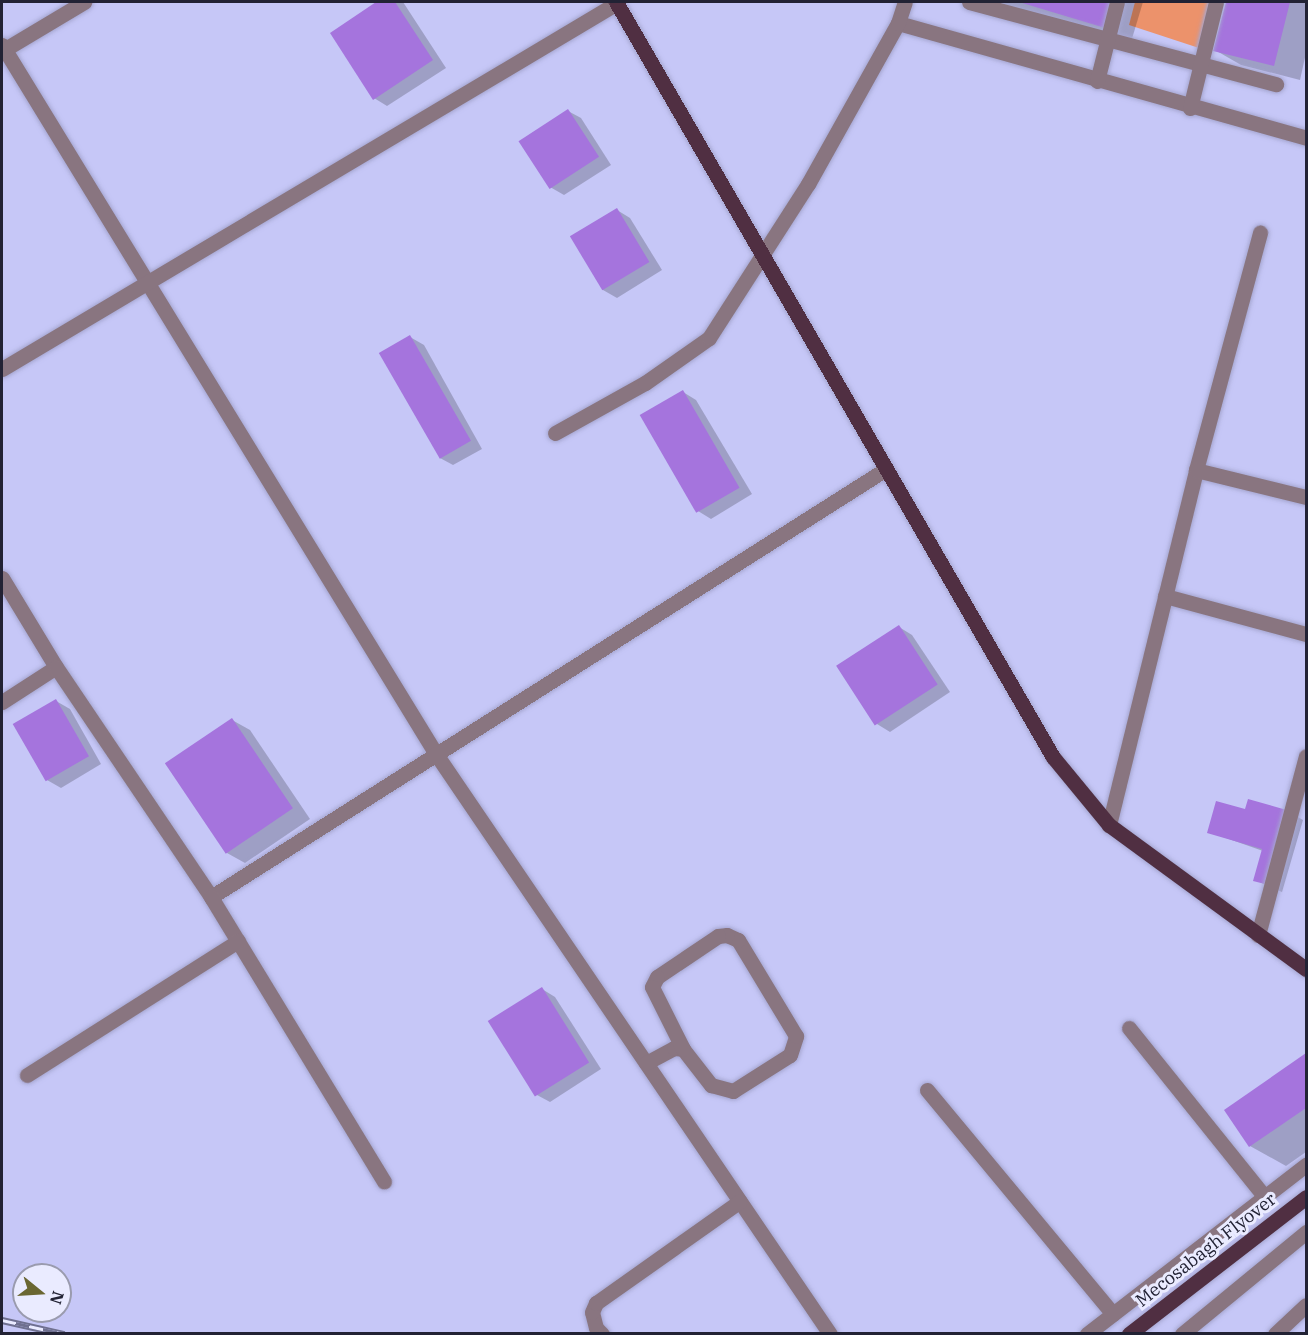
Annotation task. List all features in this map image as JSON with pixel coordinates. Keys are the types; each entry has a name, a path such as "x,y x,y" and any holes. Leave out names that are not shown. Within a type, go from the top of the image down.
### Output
{"main road":[{"path":"616,2 1053,757 1109,825 1306,969"},
{"name":"Mecosabagh Flyover","path":"1129,1334 1306,1197"}],"street":[{"path":"84,2 2,49 436,754 830,1334"},
{"path":"2,369 616,2"},
{"path":"555,433 645,383 709,339 761,253 807,184 898,23 905,2"},
{"path":"969,2 1276,84"},
{"path":"1096,81 1117,2"},
{"path":"1190,108 1216,2"},
{"path":"898,23 1190,108 1306,138"},
{"path":"1109,825 1196,470 1260,232"},
{"path":"211,897 886,469"},
{"path":"1196,470 1306,497"},
{"path":"2,578 56,667 211,897 384,1182"},
{"path":"1165,596 1306,634"},
{"path":"2,702 56,667"},
{"path":"1258,935 1306,756"},
{"path":"646,1064 674,1048 683,1049 711,1085 733,1091 790,1055 796,1036 738,940 728,935 718,936 657,977 652,987 683,1049"},
{"path":"27,1075 238,941"},
{"path":"1129,1028 1265,1197"},
{"path":"927,1089 1113,1314"},
{"path":"1087,1334 1306,1165"},
{"path":"602,1334 596,1328 592,1312 596,1303 740,1201"},
{"path":"1182,1334 1306,1235"},
{"path":"1275,1334 1306,1305"}],"shaded area":[{"path":"1135,2 1212,2 1199,48 1129,25"}],"building":[{"path":"376,2 395,2 433,60 373,100 330,33"},
{"path":"1019,2 1113,2 1105,28"},
{"path":"1226,2 1290,2 1274,66 1213,51"},
{"path":"568,109 599,157 550,189 519,141"},
{"path":"617,208 649,262 602,290 570,236"},
{"path":"410,335 471,441 440,459 379,353"},
{"path":"683,390 740,488 696,513 640,415"},
{"path":"899,625 938,685 875,725 836,666"},
{"path":"56,699 89,756 46,781 13,724"},
{"path":"232,718 293,808 226,854 165,763"},
{"path":"1248,799 1290,811 1269,885 1253,881 1262,849 1207,833 1216,801 1245,809"},
{"path":"542,987 589,1062 535,1096 488,1021"},
{"path":"1306,1053 1306,1108 1249,1147 1224,1110"}],"railway":[{"path":"2,1320 64,1334"}]}
